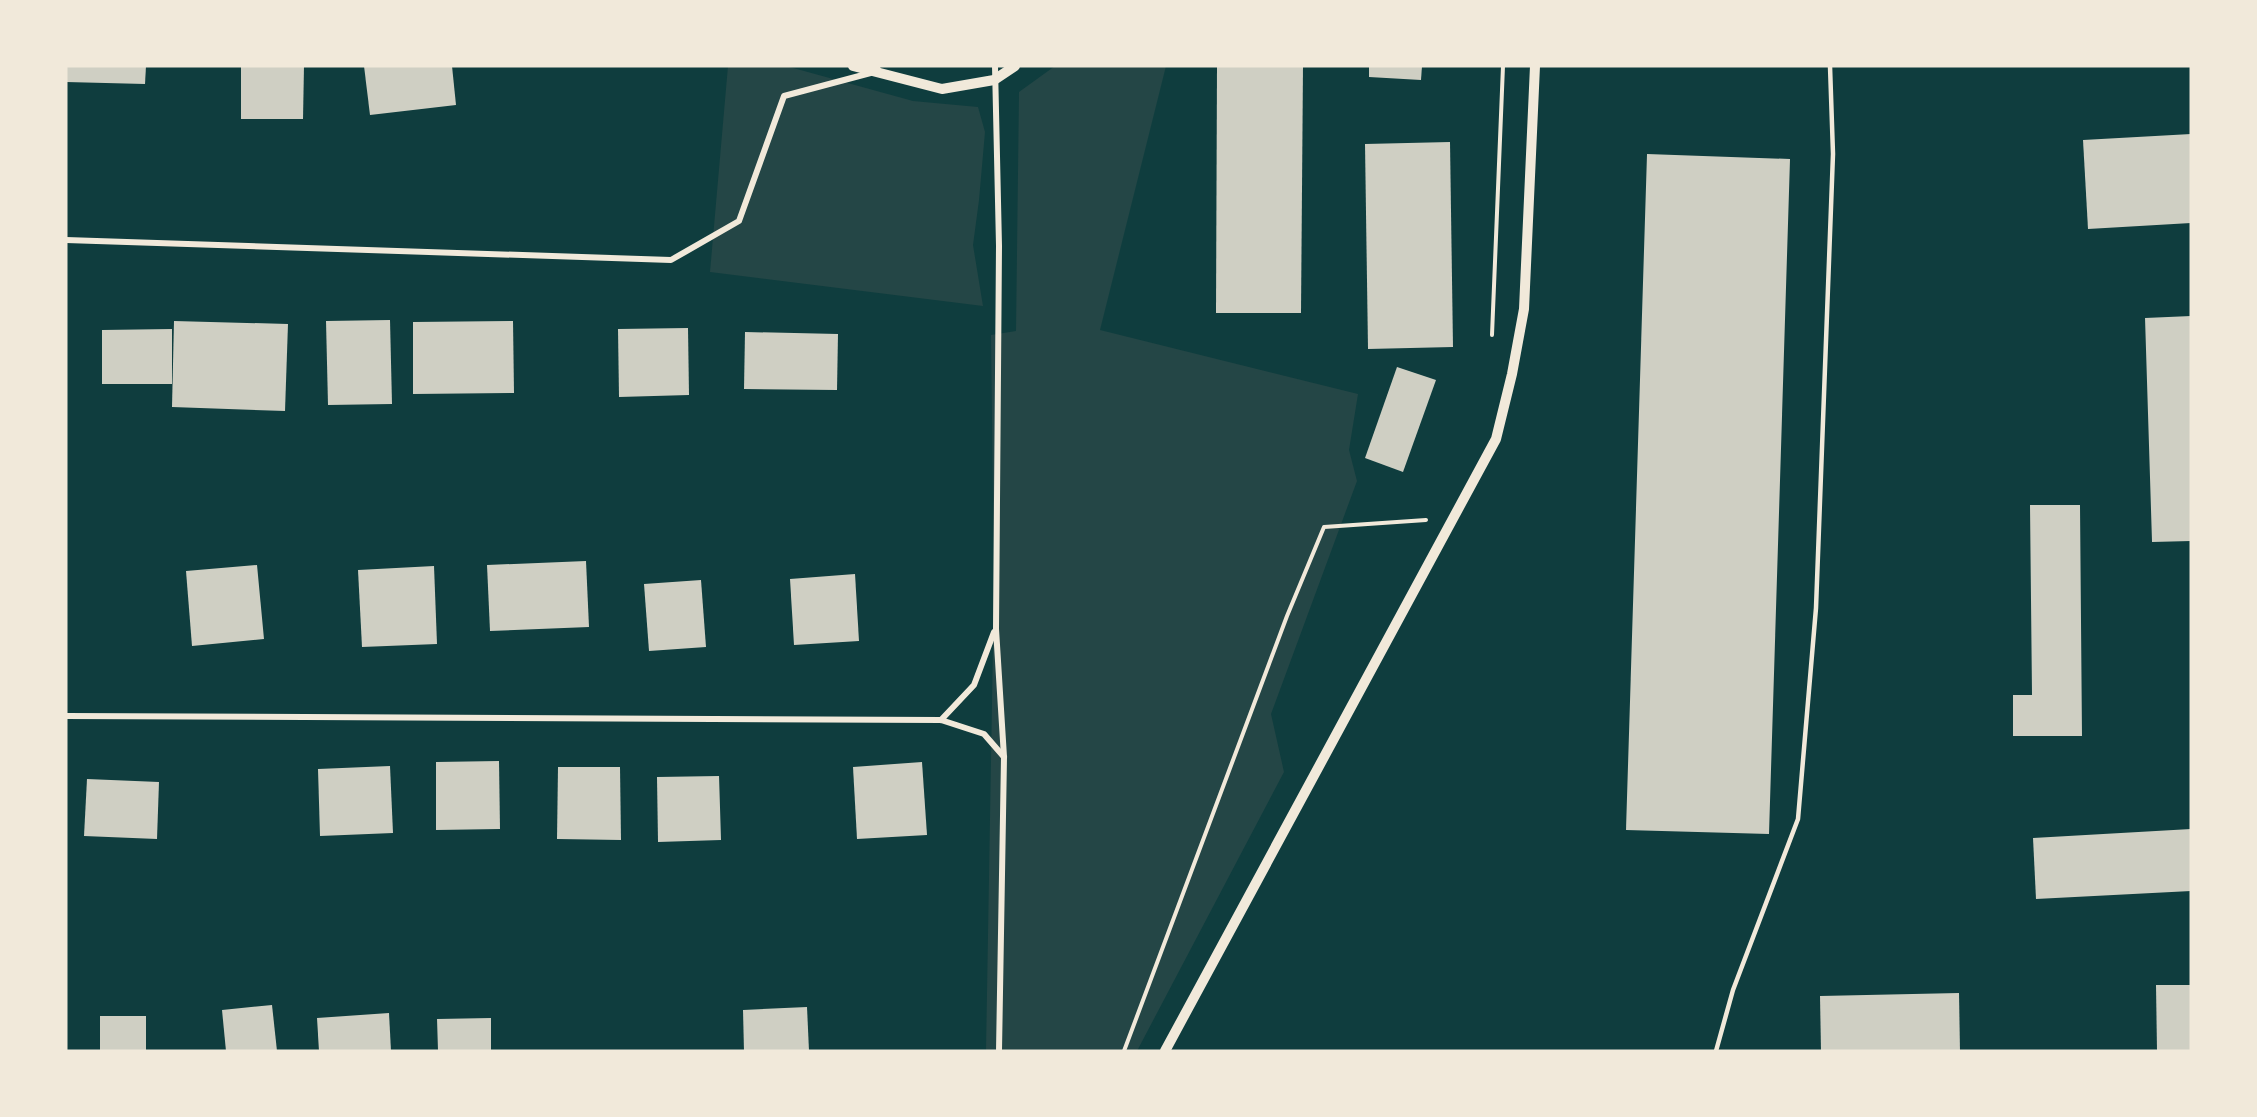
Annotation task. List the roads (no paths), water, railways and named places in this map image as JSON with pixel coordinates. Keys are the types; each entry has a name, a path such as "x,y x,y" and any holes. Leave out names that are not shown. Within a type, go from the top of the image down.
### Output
{"street":[{"path":"853,66 877,69 942,88 994,80 1015,66"},
{"path":"994,66 999,246 996,629 1004,757 999,1051"},
{"path":"1165,1051 1496,439 1512,375 1524,309 1535,66"},
{"path":"66,240 671,260 739,222 784,96 877,69"},
{"path":"941,720 974,685 996,629"},
{"path":"66,716 941,720 984,734 1004,757"}],"lane":[{"path":"1716,1051 1733,990 1798,819 1816,608 1833,154 1830,66"}]}
